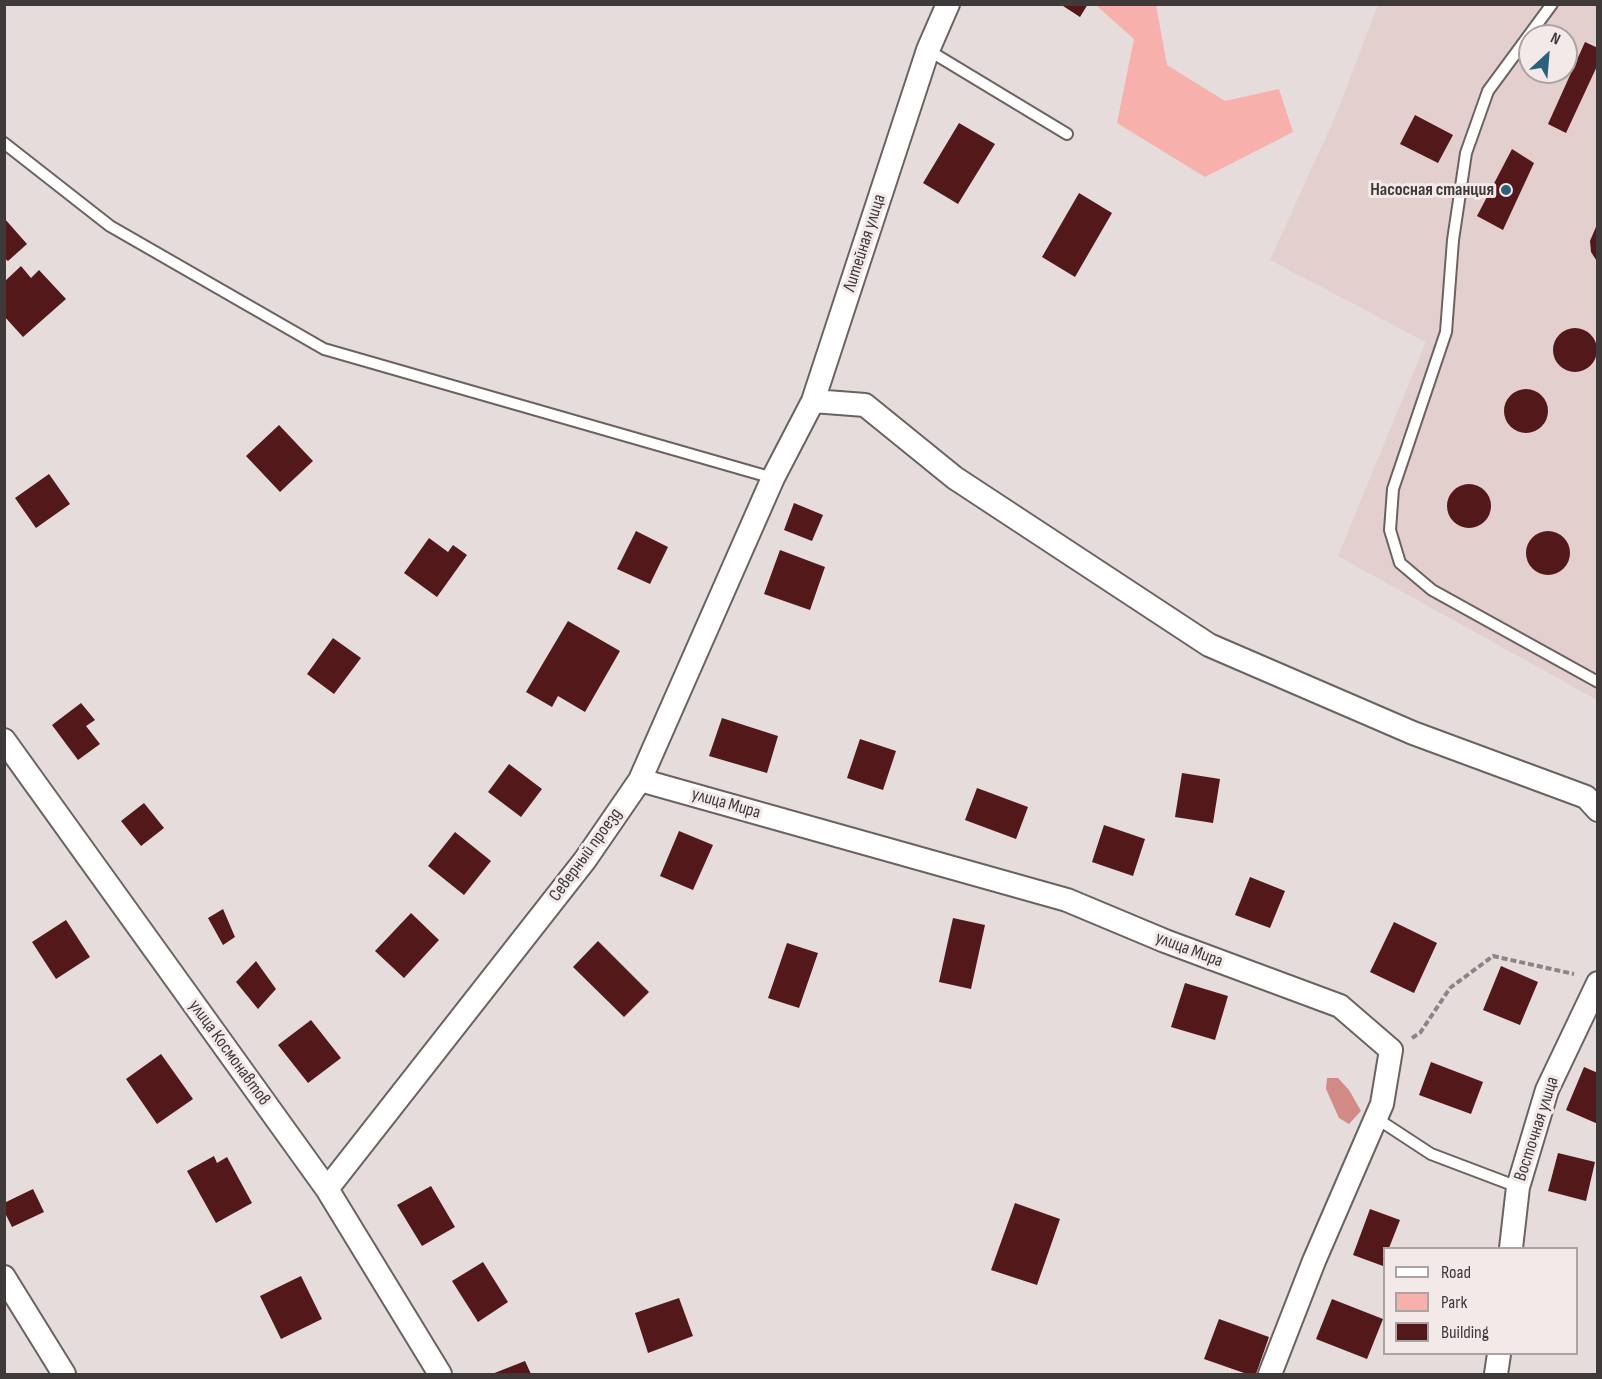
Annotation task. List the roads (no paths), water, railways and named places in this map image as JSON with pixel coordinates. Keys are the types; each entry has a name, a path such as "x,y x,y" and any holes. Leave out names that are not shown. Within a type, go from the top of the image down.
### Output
{"street":[{"name":"Литейная улица","path":"773,478 813,401 928,50 948,4"},
{"path":"813,401 865,405 955,478 1209,645 1413,733 1586,797 1598,810"},
{"name":"Северный проезд","path":"327,1189 585,860 640,780 773,478"},
{"name":"улица Космонавтов","path":"4,740 327,1189 440,1374"},
{"name":"улица Мира","path":"640,780 1067,900 1165,941 1340,1006 1391,1050 1382,1104 1376,1119"},
{"name":"Восточная улица","path":"1511,1247 1518,1187 1547,1090 1588,979"},
{"path":"1270,1374 1314,1261 1376,1119"},
{"path":"4,1277 64,1374"},
{"path":"1496,1374 1499,1355"}],"lane":[{"path":"1552,4 1488,91 1466,153 1453,240 1446,332 1392,489 1390,530 1400,563 1432,591 1598,682"},
{"path":"928,50 1067,134"},
{"path":"4,143 110,226 324,349 773,478"},
{"path":"1376,1119 1431,1154 1518,1187"}],"place":[{"name":"Насосная станция","path":"1506,190"}]}
